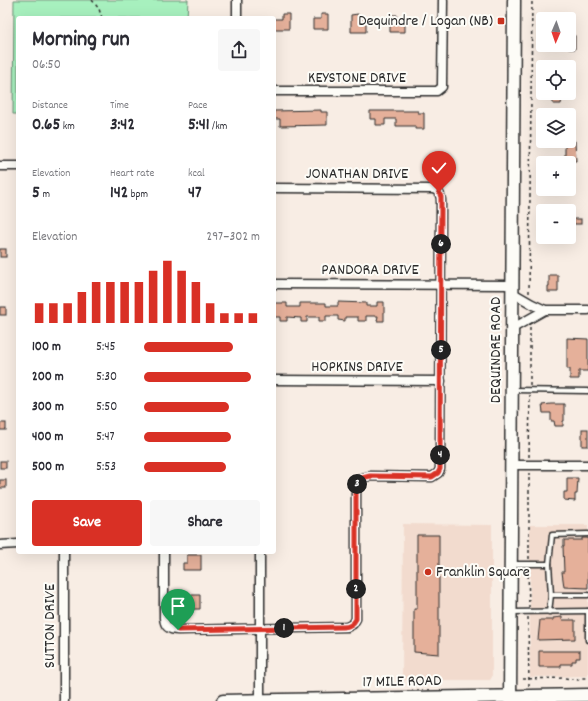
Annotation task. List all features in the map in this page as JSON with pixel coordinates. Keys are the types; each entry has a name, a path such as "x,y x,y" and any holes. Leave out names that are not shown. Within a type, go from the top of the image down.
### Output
{"main road":[{"name":"DEQUINDRE ROAD","path":"510,699 514,0"},
{"name":"17 MILE ROAD","path":"223,701 510,699 588,695"}],"street":[{"path":"237,0 237,16"},
{"name":"KEYSTONE DRIVE","path":"276,91 434,92 440,90 442,84 443,0"},
{"path":"0,166 16,166"},
{"name":"JONATHAN DRIVE","path":"276,188 433,189 439,192 441,197 441,285"},
{"name":"PANDORA DRIVE","path":"276,284 441,285 513,289"},
{"path":"164,554 164,618 167,628 172,630 343,627 353,624 356,619 356,494 358,482 365,477 432,477 438,473 440,465 441,285"},
{"path":"513,289 545,310"},
{"path":"512,328 545,310 588,310"},
{"name":"HOPKINS DRIVE","path":"276,380 441,381"},
{"path":"512,465 588,465"},
{"path":"0,544 16,544"},
{"name":"SUTTON DRIVE","path":"64,554 64,701"},
{"path":"260,554 260,700"}],"lane":[{"path":"512,390 588,391"},
{"path":"549,612 551,595 549,564 552,535 588,534"},
{"path":"511,564 549,564"},
{"path":"551,595 588,595"},
{"path":"511,612 588,611 588,640"}],"path":[{"path":"92,0 99,9 101,16"},
{"path":"529,296 532,0"},
{"path":"528,560 530,474"},
{"path":"528,570 529,607"},
{"path":"528,617 529,684"},
{"path":"523,679 565,678 578,680 588,678"}],"shaded area":[{"path":"403,524 492,525 492,677 490,680 402,680"},
{"path":"530,525 588,525 588,676 530,677"}],"green space":[{"path":"14,0 188,0 187,16 16,16 16,114 13,114"}],"building":[{"path":"282,14 289,14 289,29 276,29 276,19 282,19"},
{"path":"321,14 328,14 328,29 313,29 313,19 321,19"},
{"path":"358,14 358,18 366,18 366,32 351,32 351,15"},
{"path":"390,15 397,15 397,19 405,19 405,32 390,32"},
{"path":"553,100 562,100 561,104 553,104"},
{"path":"321,110 321,112 327,112 327,125 280,126 280,119 276,119 276,111"},
{"path":"370,111 418,111 418,113 424,113 424,129 415,129 415,126 396,126 396,119 385,119 385,125 376,125 376,119 370,119"},
{"path":"565,148 575,148 576,156 565,156"},
{"path":"576,219 581,219 581,224 576,224"},
{"path":"0,249 6,249 6,257 0,257"},
{"path":"549,275 558,275 558,292 548,292"},
{"path":"338,302 366,303 366,306 377,306 377,302 384,302 384,321 377,321 378,316 366,316 366,321 358,321 358,317 345,317 345,321 338,320 338,316 326,316 326,321 319,321 319,317 307,317 307,322 301,322 301,318 287,317 287,321 280,321 280,317 276,317 276,303 287,303 287,307 300,307 300,303 326,303 326,306 338,306"},
{"path":"0,307 6,307 6,315 0,315"},
{"path":"567,338 588,339 588,371 579,371 579,379 570,379 570,369 567,369"},
{"path":"564,404 563,426 555,426 554,421 551,421 551,413 543,413 542,405"},
{"path":"0,423 6,423 6,430 0,430"},
{"path":"582,429 588,429 588,446 582,446"},
{"path":"0,461 6,461 6,468 0,468"},
{"path":"567,478 578,478 575,501 564,500 564,492 567,492"},
{"path":"0,480 6,480 6,488 0,488"},
{"name":"Franklin Square","path":"417,535 439,535 439,654 414,652 414,609 417,609"},
{"path":"582,538 588,538 588,588 564,587 562,572 564,572 564,540 582,540"},
{"path":"187,555 201,555 201,570 183,570 183,563 187,563"},
{"path":"187,595 200,595 200,609 182,609 182,602 187,602"},
{"path":"562,617 562,620 575,620 575,639 538,640 540,620 553,620 553,618"},
{"path":"539,651 580,651 580,658 576,658 576,661 572,661 572,664 561,664 561,667 539,667"}],"place":[{"name":"Dequindre / Logan (NB)","path":"501,21"},
{"name":"Franklin Square","path":"428,572"}],"route":[{"path":"178,630 347,627 351,626 356,619 356,485 360,479 370,476 432,477 438,473 440,469 441,197 439,192"}]}
